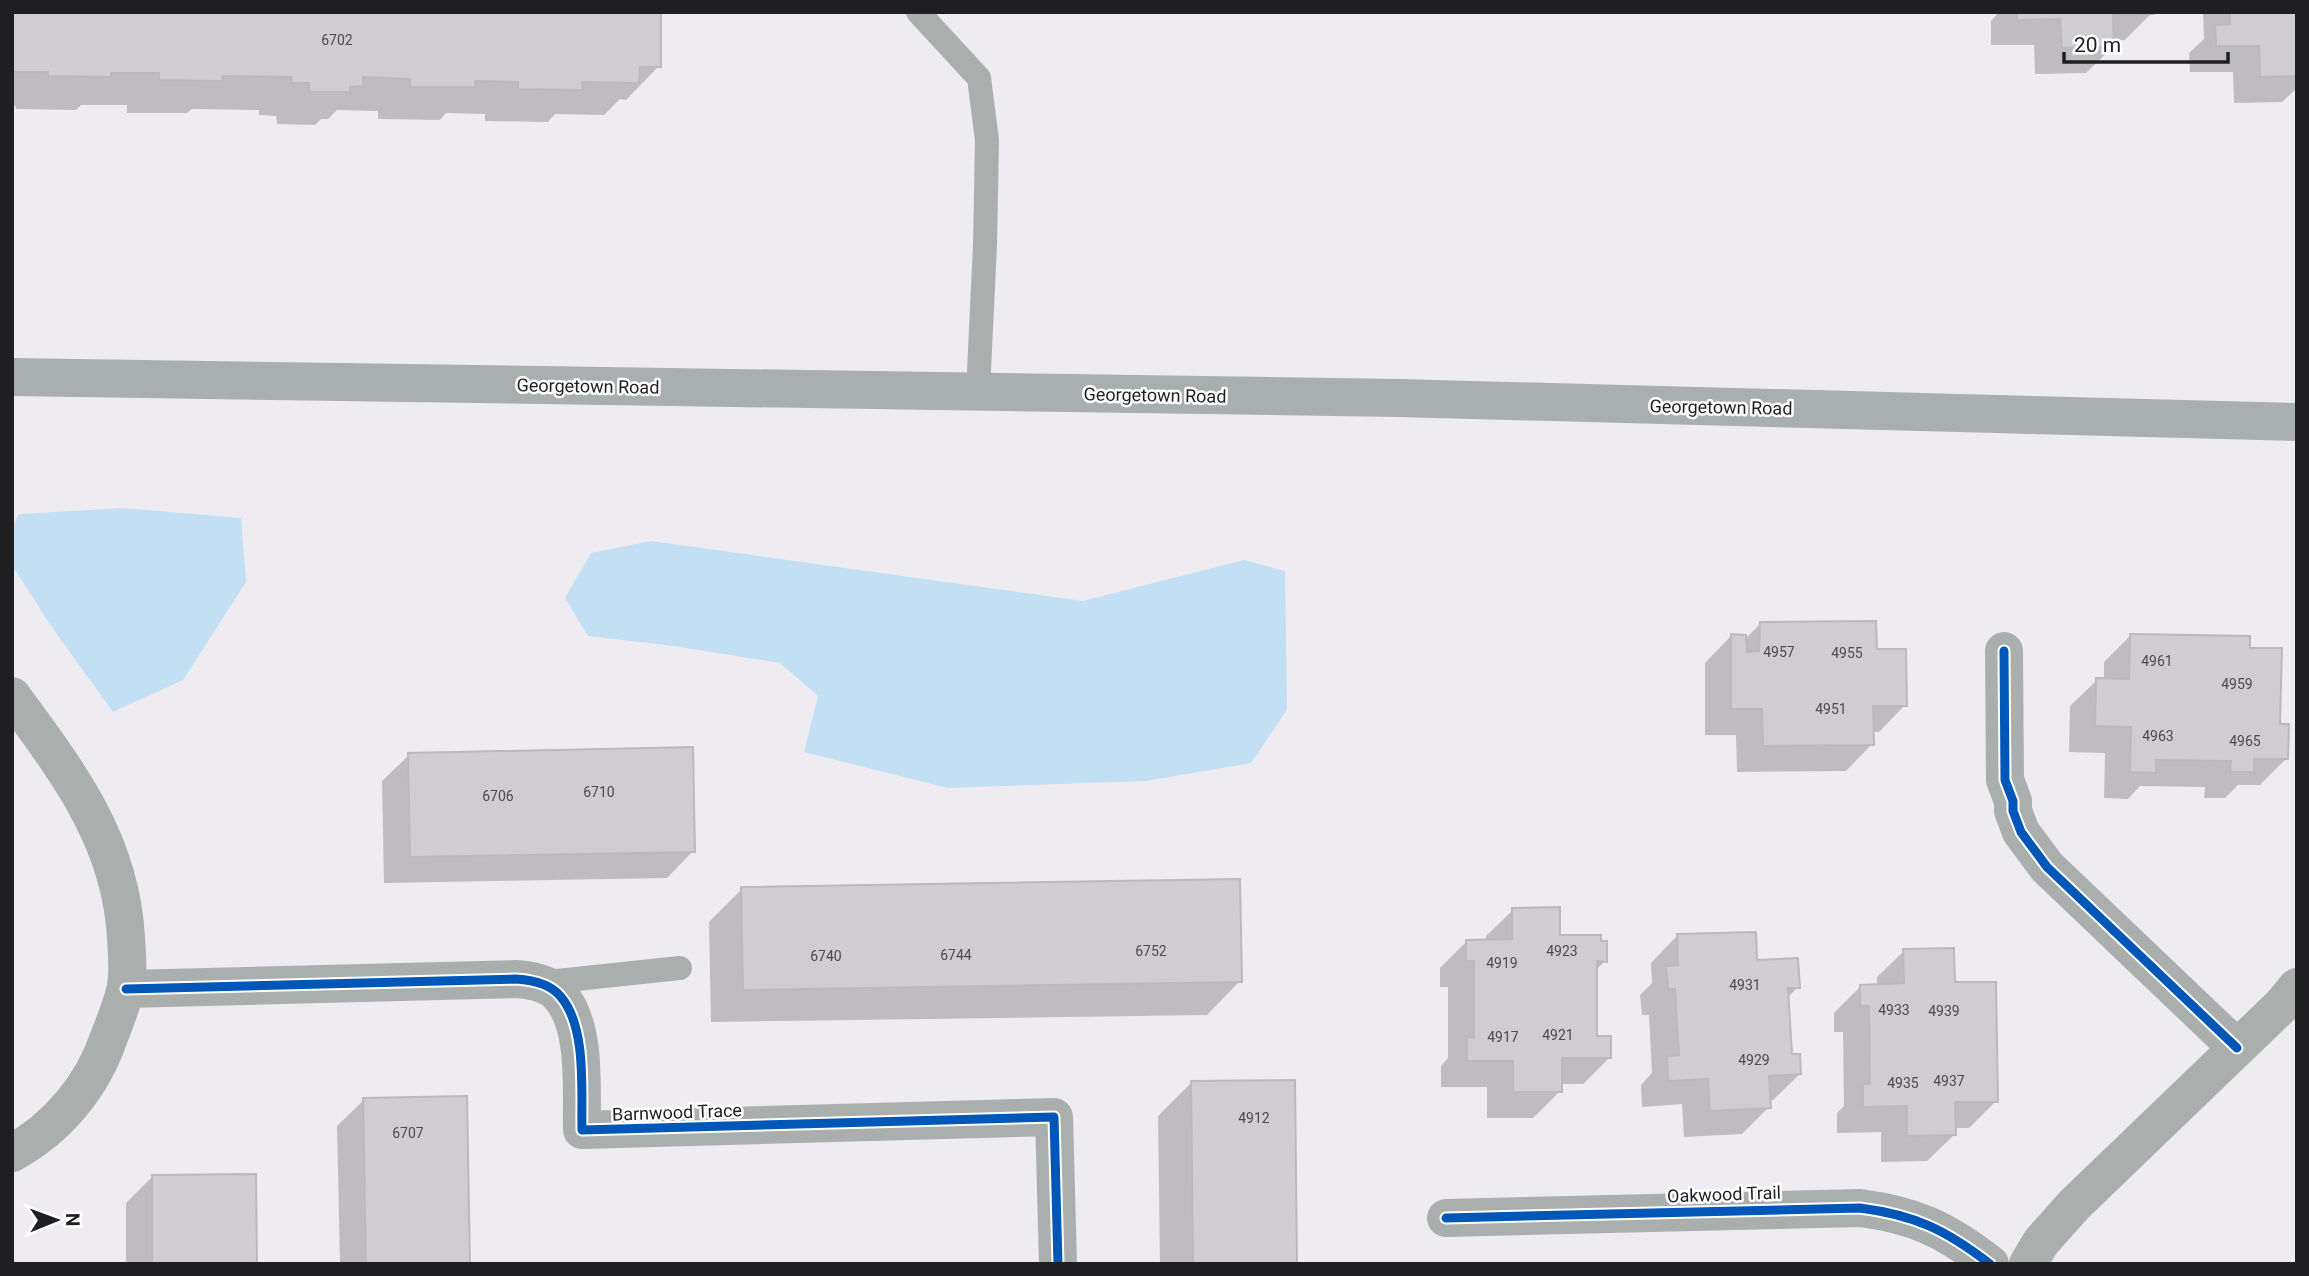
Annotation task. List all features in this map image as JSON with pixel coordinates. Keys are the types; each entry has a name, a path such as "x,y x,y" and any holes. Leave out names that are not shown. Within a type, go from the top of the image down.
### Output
{"main road":[{"name":"Georgetown Road","path":"12,377 1386,398 2297,422"}],"street":[{"path":"2004,651 2005,780 2021,832 2047,867 2237,1048"},
{"path":"12,696 62,763 103,839 117,871 124,905 127,951 126,989 102,1060 89,1082 57,1119 12,1153"},
{"name":"Barnwood Trace","path":"126,989 516,979 544,985 561,996 578,1030 582,1130 1055,1117 1058,1264"},
{"path":"2028,1264 2041,1242 2074,1205 2297,987"},
{"name":"Oakwood Trail","path":"1446,1218 1860,1208 1893,1212 1929,1225 1968,1247 1990,1264"}],"lane":[{"path":"918,12 979,78 987,140 978,392"},
{"path":"537,983 680,968"}],"water":[{"path":"124,508 241,518 246,582 183,680 113,712 51,626 12,565 12,527 19,514"},
{"path":"651,541 1083,601 1244,560 1285,571 1287,710 1251,763 1146,781 948,788 804,752 818,696 780,663 588,636 565,598 591,553"}],"building":[{"path":"12,12 661,12 661,67 640,67 639,83 582,82 583,90 518,89 518,82 475,81 475,87 410,87 410,79 363,77 363,86 350,87 350,92 309,92 309,83 292,83 291,77 223,76 222,81 159,80 159,73 111,73 111,77 48,76 48,72 12,72"},
{"path":"2017,12 2153,14 2113,15 2114,47 2062,48 2060,19 2017,20"},
{"path":"2230,12 2297,12 2297,76 2260,77 2259,46 2216,46 2215,25 2230,24"},
{"path":"1876,621 1877,649 1906,649 1907,706 1873,706 1874,745 1763,746 1762,709 1731,709 1731,634 1746,635 1747,652 1759,651 1760,622"},
{"path":"2130,634 2250,636 2250,648 2282,648 2280,724 2289,724 2288,759 2254,759 2254,772 2230,772 2231,761 2156,760 2156,773 2130,772 2131,727 2095,726 2096,678 2129,679"},
{"path":"693,747 695,852 410,857 408,753"},
{"path":"1240,879 1242,982 743,990 741,887"},
{"path":"1560,907 1560,935 1601,935 1601,941 1607,941 1607,962 1597,961 1597,1036 1611,1036 1611,1058 1562,1058 1562,1092 1513,1092 1513,1061 1467,1061 1467,1037 1474,1038 1474,961 1466,961 1466,940 1512,939 1512,908"},
{"path":"1756,932 1757,960 1798,958 1800,988 1788,988 1792,1054 1800,1054 1801,1074 1769,1076 1771,1108 1710,1111 1708,1079 1668,1081 1667,1056 1679,1055 1675,989 1668,989 1666,966 1678,965 1677,934"},
{"path":"1954,948 1955,982 1996,982 1998,1102 1955,1102 1956,1135 1907,1136 1907,1106 1863,1107 1863,1084 1870,1084 1869,1006 1860,1006 1860,985 1904,983 1903,949"},
{"path":"1295,1080 1297,1264 1193,1264 1191,1081"},
{"path":"467,1096 470,1264 366,1264 363,1098"},
{"path":"256,1174 257,1264 152,1264 152,1175"}],"cycle path":[{"path":"2004,651 2005,780 2021,832 2047,867 2237,1048"},
{"path":"126,989 528,980 557,993 569,1010 575,1025 581,1060 582,1130 1054,1117 1058,1264"},
{"path":"1446,1218 1860,1208 1897,1215 1929,1226 1959,1242 1990,1264"}]}
